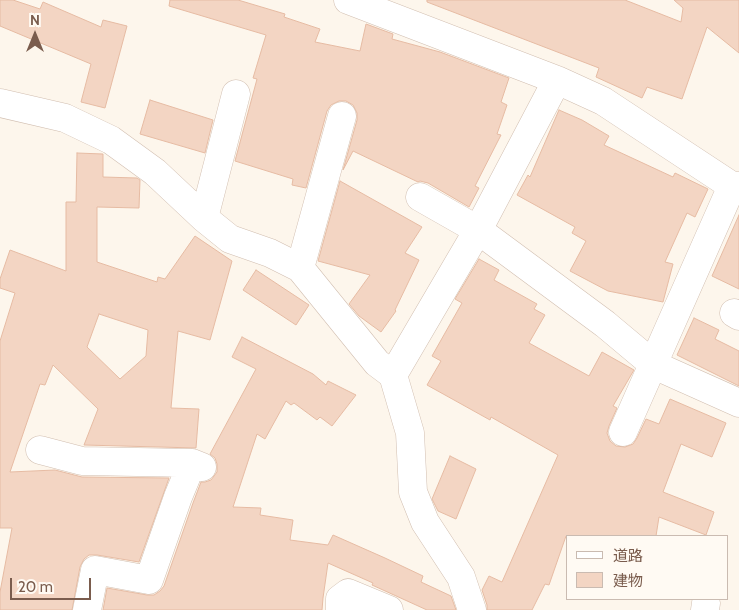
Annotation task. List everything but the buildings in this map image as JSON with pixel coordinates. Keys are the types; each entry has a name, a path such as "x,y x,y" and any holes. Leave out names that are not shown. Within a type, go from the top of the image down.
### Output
{"street":[{"path":"348,0 558,80 603,100 736,186 623,432"},
{"path":"393,374 478,230 558,80"},
{"path":"204,218 236,94"},
{"path":"0,103 65,118 111,140 155,172 204,218 230,239 270,253 300,268 377,363 393,374 410,433 413,492 425,522 461,577 472,610"},
{"path":"300,268 342,116"},
{"path":"420,197 478,230 605,324 654,365 739,403"},
{"path":"40,450 82,461 197,465 178,497 149,580 95,570 87,610"},
{"path":"340,610 340,599 348,593 389,610"}]}
